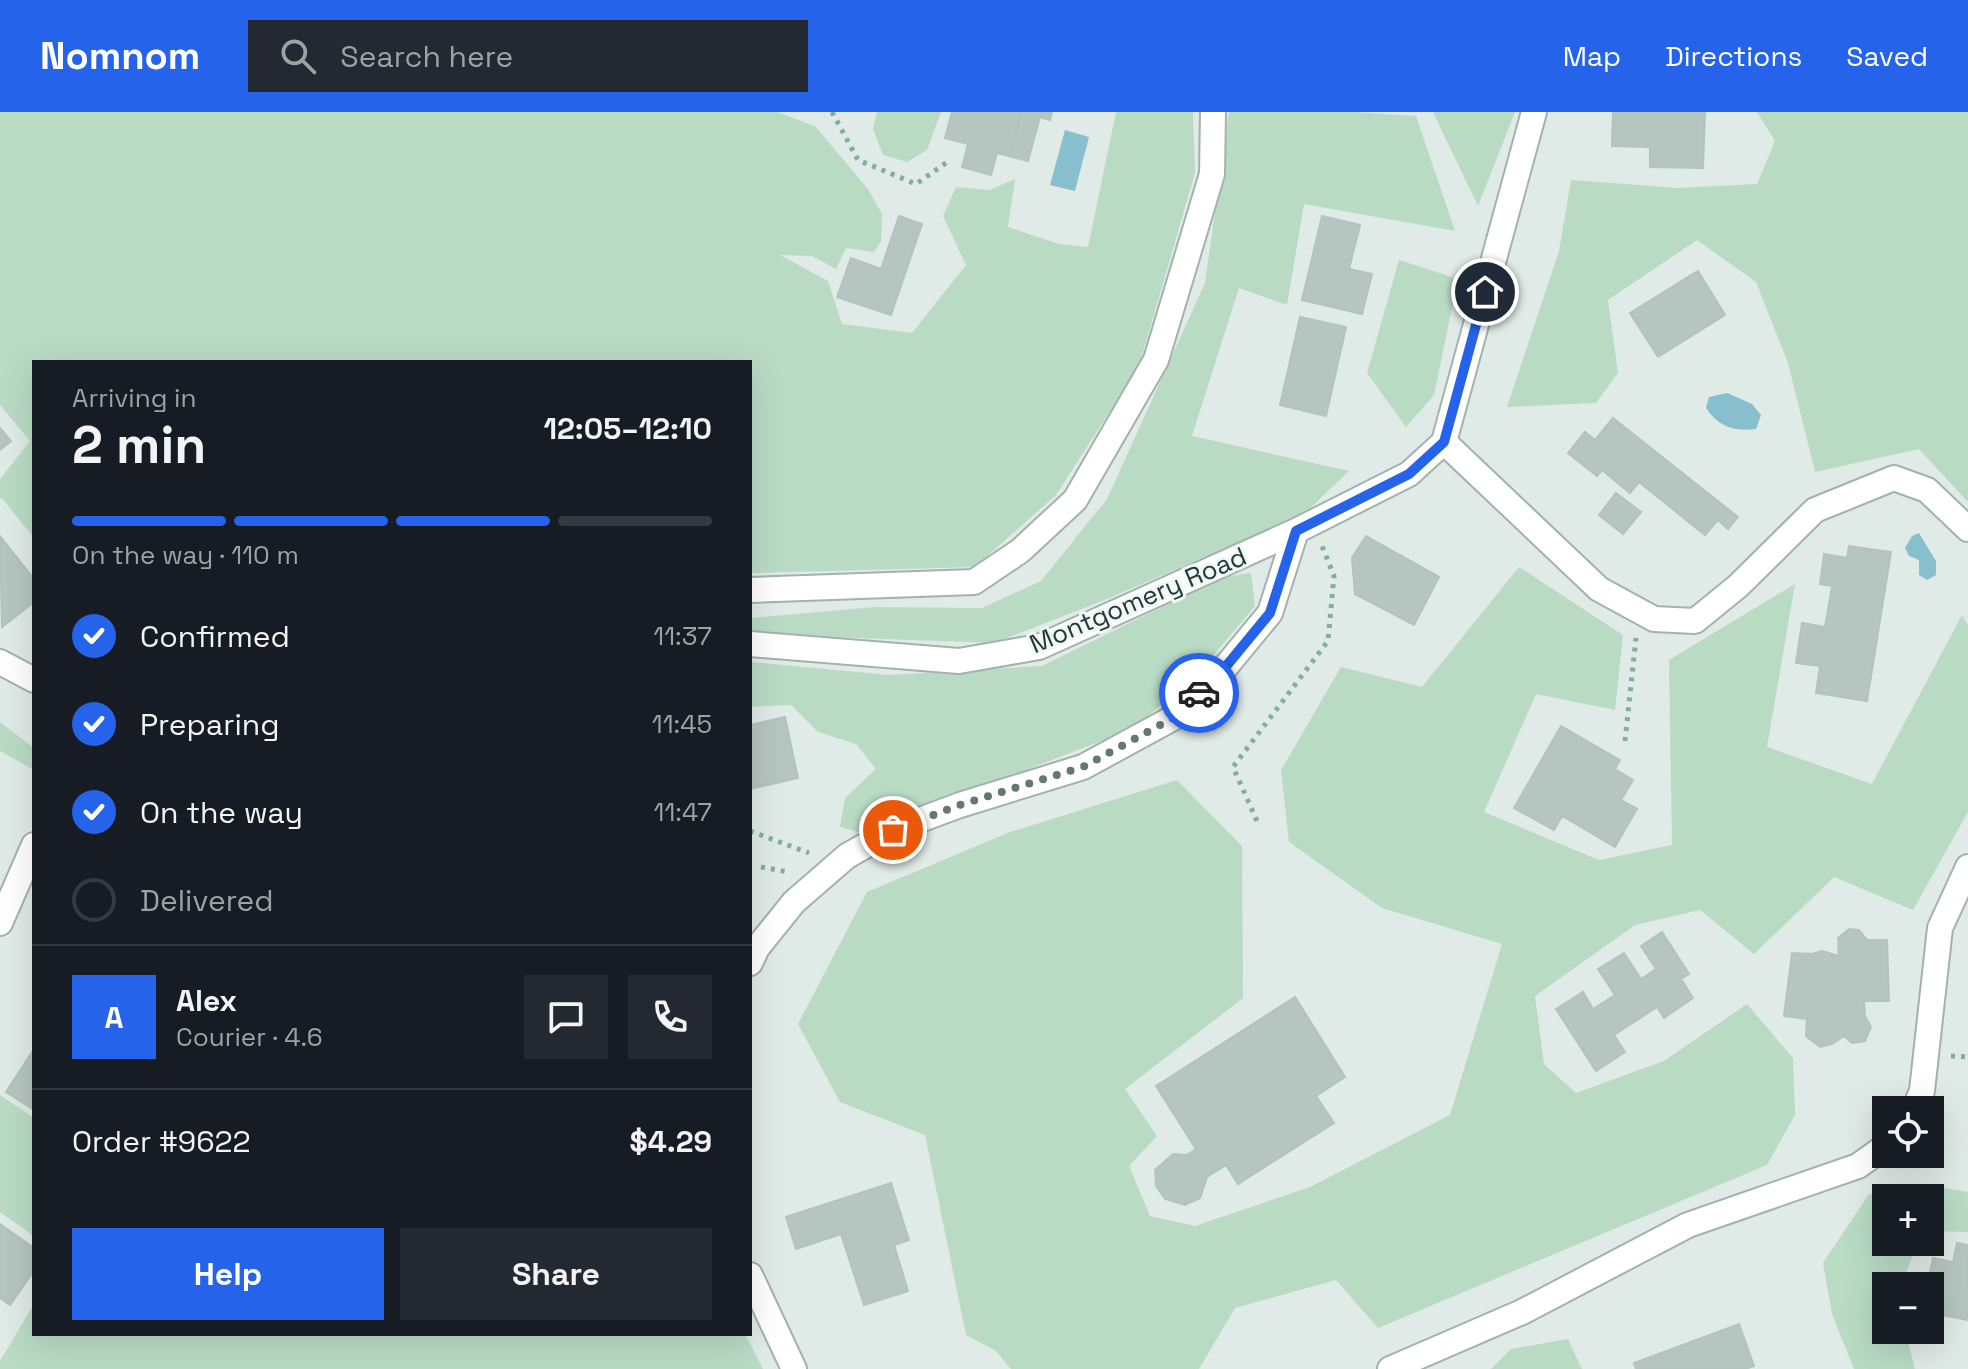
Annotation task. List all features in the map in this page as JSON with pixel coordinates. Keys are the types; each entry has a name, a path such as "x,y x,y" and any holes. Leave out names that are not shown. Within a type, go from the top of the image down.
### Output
{"street":[{"path":"752,590 974,582 1020,551 1075,500 1156,360 1212,174 1213,112"},
{"path":"1534,112 1444,442 1599,589 1654,619 1695,621 1738,586 1815,510 1894,478 1927,490 1968,529"},
{"name":"Montgomery Road","path":"752,644 959,661 1039,647 1304,527 1409,474 1444,442"},
{"path":"752,959 794,902 847,856 893,830 960,805 1083,767 1173,718 1223,670 1270,613 1304,527"},
{"path":"0,662 32,679"},
{"path":"0,923 32,850"},
{"path":"1920,1096 1940,928 1968,867"},
{"path":"1390,1369 1522,1312 1688,1225 1858,1166 1872,1156"},
{"path":"752,1279 794,1369"}],"path":[{"path":"832,112 858,160 916,184 950,160"},
{"path":"1257,821 1233,767 1328,641 1334,576 1304,527"},
{"path":"1625,741 1638,610"},
{"path":"752,832 838,864"}],"green space":[{"path":"0,112 778,112 816,127 868,189 882,214 881,241 874,252 846,248 836,269 812,256 780,255 828,281 842,324 912,333 966,265 943,216 956,187 990,190 1015,179 1008,227 1059,244 1088,247 1116,112 1193,112 1195,173 1139,366 1056,495 975,567 752,573 752,360 32,360 32,536 0,499 0,479 30,441 0,405"},
{"path":"877,112 941,112 927,150 907,162 883,155 873,129"},
{"path":"1229,112 1353,112 1416,116 1455,231 1304,204 1287,305 1239,288 1192,436 1349,471 1303,515 1102,601 994,643 752,634 752,618 875,607 982,608 1041,581 1107,499 1205,283"},
{"path":"1433,112 1515,112 1478,206"},
{"path":"1757,112 1968,112 1968,502 1919,449 1815,472 1788,363 1756,282 1697,240 1608,300 1618,373 1596,403 1507,407 1559,251 1571,180 1678,188 1757,184 1775,141"},
{"path":"1399,260 1458,279 1434,395 1406,427 1367,373"},
{"path":"1519,567 1623,635 1615,710 1536,694 1484,812 1599,860 1672,845 1669,660 1795,584 1767,747 1872,784 1962,615 1968,625 1968,812 1913,910 1834,877 1754,954 1700,910 1635,925 1535,996 1544,1064 1576,1093 1664,1061 1747,1004 1793,1058 1795,1115 1767,1165 1378,1328 1336,1280 1235,1308 1199,1369 1011,1369 996,1351 966,1335 925,1135 840,1102 798,1024 867,892 1010,832 1177,780 1242,846 1243,998 1125,1089 1157,1136 1129,1166 1150,1216 1195,1226 1310,1187 1450,1115 1502,944 1382,908 1289,842 1281,770 1341,667 1422,687"},
{"path":"1251,573 1255,606 1206,664 1135,728 861,833 840,827 845,798 876,769 856,744 818,732 791,705 752,707 752,662 889,675 1042,666 1223,577"},
{"path":"0,722 32,746 32,769 0,751"},
{"path":"0,1095 32,1117 32,1235 0,1212"},
{"path":"1944,1188 1968,1192 1968,1232 1944,1231"},
{"path":"1872,1194 1872,1256 1913,1256 1906,1272 1872,1272 1872,1344 1909,1344 1915,1369 1854,1369 1832,1314 1823,1263"},
{"path":"32,1307 32,1336 746,1336 763,1369 0,1369 0,1361"},
{"path":"1568,1339 1582,1369 1491,1369 1511,1349"}],"water":[{"path":"1065,130 1089,137 1075,191 1050,185"},
{"path":"1727,393 1752,404 1761,415 1756,429 1728,427 1716,420 1706,408 1709,397"},
{"path":"1919,533 1936,561 1936,575 1927,580 1919,575 1919,560 1909,556 1905,548 1912,536"}],"building":[{"path":"952,112 1022,112 1009,156 997,153 991,175 962,167 968,144 945,138"},
{"path":"1022,112 1052,112 1050,120 1040,117 1028,161 1009,156"},
{"path":"1613,112 1705,112 1703,168 1650,167 1650,147 1612,146"},
{"path":"899,216 922,224 891,315 837,297 851,258 881,269"},
{"path":"1322,216 1360,225 1349,269 1372,274 1362,314 1302,300"},
{"path":"1698,271 1725,315 1658,357 1630,313"},
{"path":"1300,317 1346,327 1326,416 1280,405"},
{"path":"1613,418 1738,517 1728,529 1718,520 1705,535 1639,482 1630,493 1602,470 1597,476 1568,453 1585,432 1595,440"},
{"path":"0,428 11,441 0,450"},
{"path":"1616,493 1641,512 1623,534 1599,515"},
{"path":"0,536 32,576 32,604 2,627"},
{"path":"1366,536 1439,577 1414,625 1355,594 1352,558"},
{"path":"1849,546 1891,552 1867,701 1816,693 1820,666 1796,663 1802,623 1825,627 1832,586 1820,584 1824,554 1847,558"},
{"path":"785,717 798,778 752,789 752,725"},
{"path":"1561,726 1620,760 1615,769 1633,780 1621,800 1637,809 1615,847 1562,816 1554,830 1514,808"},
{"path":"1849,929 1859,930 1867,940 1887,940 1889,1001 1864,1001 1865,1016 1871,1027 1865,1041 1852,1043 1844,1036 1820,1047 1806,1036 1807,1019 1784,1016 1792,953 1822,951 1839,956 1838,938"},
{"path":"1662,932 1689,974 1681,979 1693,998 1664,1018 1657,1007 1614,1035 1625,1052 1596,1071 1556,1009 1583,992 1593,1009 1615,995 1598,969 1624,953 1641,979 1656,969 1641,946"},
{"path":"1295,997 1345,1077 1316,1096 1334,1123 1238,1184 1226,1165 1207,1177 1200,1198 1185,1205 1165,1199 1156,1186 1155,1170 1173,1154 1187,1155 1196,1149 1156,1086"},
{"path":"32,1052 32,1109 6,1092"},
{"path":"891,1183 909,1240 894,1245 908,1291 864,1305 841,1234 796,1249 786,1217"},
{"path":"0,1224 32,1247 32,1274 10,1305 0,1298"},
{"path":"1957,1243 1968,1245 1968,1320 1944,1316 1944,1272 1930,1272 1933,1258 1953,1262"},
{"path":"1739,1324 1754,1366 1745,1369 1636,1369 1634,1363"}],"way so far":[{"path":"893,830 960,805 1083,767 1173,718 1199,693"}],"route":[{"path":"1199,693 1223,670 1270,613 1296,531 1409,474 1444,442 1485,292"}]}
